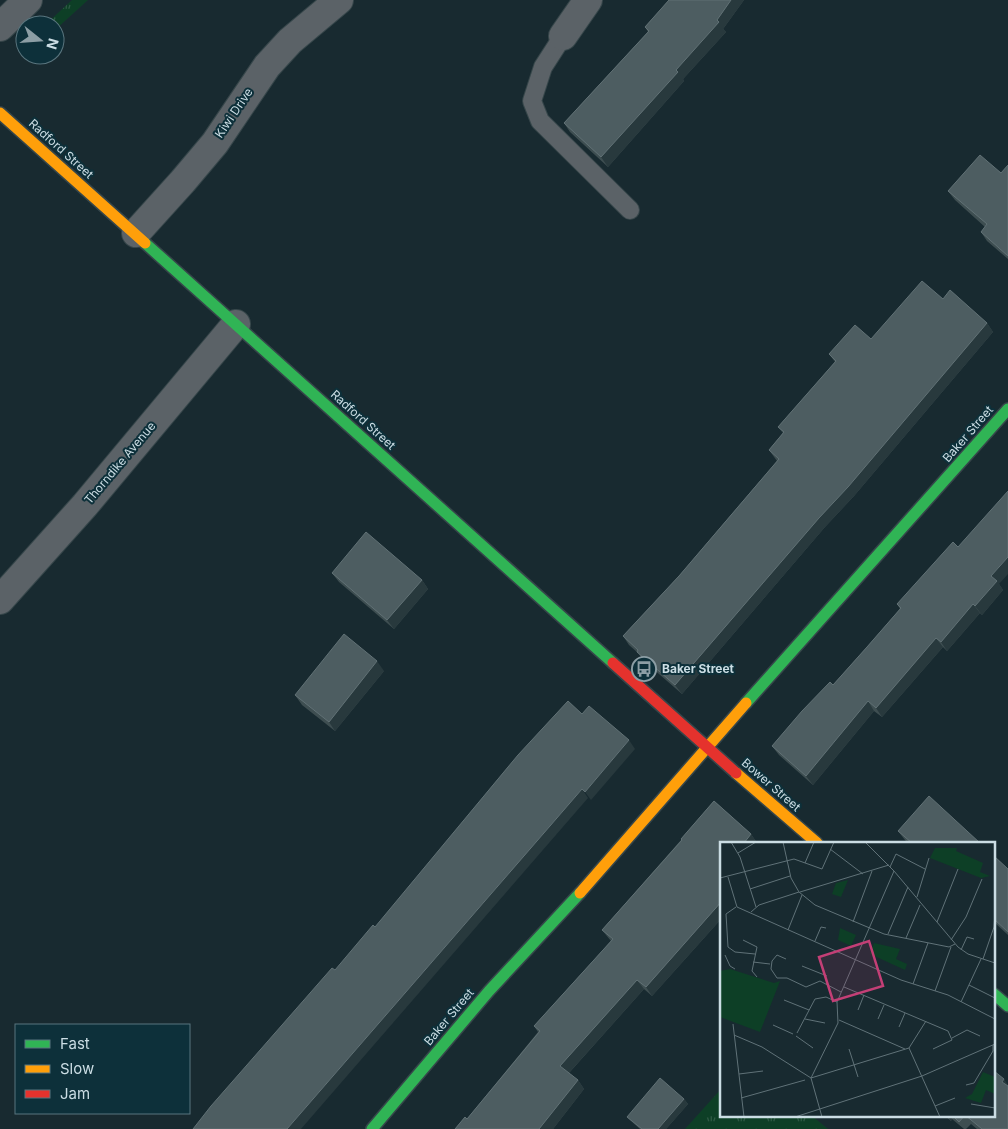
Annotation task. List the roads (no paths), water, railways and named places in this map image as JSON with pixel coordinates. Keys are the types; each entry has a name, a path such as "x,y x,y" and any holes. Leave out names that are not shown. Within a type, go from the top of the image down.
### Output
{"street":[{"path":"0,27 28,0"},
{"name":"Kiwi Drive","path":"136,233 215,142 267,66 290,41 339,0"},
{"path":"563,36 588,0"},
{"name":"Radford Street","path":"0,113 707,747"},
{"name":"Thorndike Avenue","path":"0,600 85,504 236,324"},
{"name":"Baker Street","path":"372,1129 490,991 600,872 707,747 1008,409"},
{"name":"Bower Street","path":"707,747 816,842"},
{"path":"996,996 1008,1006"}],"lane":[{"path":"563,36 543,67 532,102 540,121 630,210"}],"place":[{"name":"Baker Street","path":"644,669"}]}
